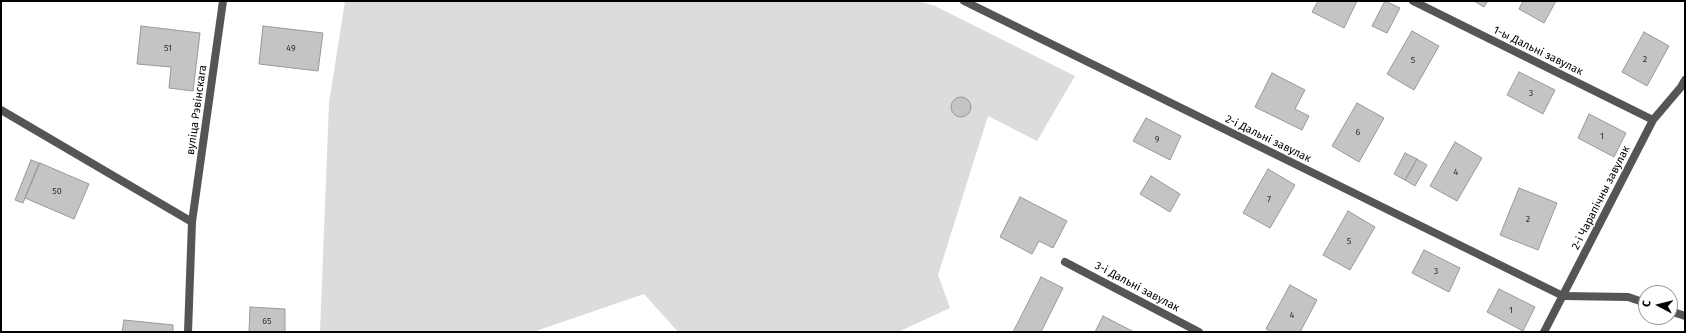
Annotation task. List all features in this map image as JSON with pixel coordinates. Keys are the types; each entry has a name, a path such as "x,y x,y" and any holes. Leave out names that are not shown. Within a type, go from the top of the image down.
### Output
{"street":[{"name":"вуліца Рэвінскага","path":"188,332 192,222 222,1"},
{"name":"2-і Дальні завулак","path":"964,1 1563,296"},
{"name":"1-ы Дальні завулак","path":"1413,1 1653,120"},
{"name":"2-і Чарапічны завулак","path":"1544,332 1653,120 1684,84"},
{"path":"1,110 192,222"},
{"name":"3-і Дальні завулак","path":"1065,262 1199,332"},
{"path":"1563,296 1628,297 1638,300"}],"shaded area":[{"path":"345,1 919,1 935,6 1075,76 1037,141 988,116 938,275 950,308 898,332 678,332 644,294 533,332 320,332 329,103"}],"building":[{"path":"1318,1 1357,1 1344,28 1312,12"},
{"path":"1385,1 1400,8 1387,33 1372,26"},
{"path":"1474,1 1488,1 1484,7"},
{"path":"1523,1 1556,1 1544,23 1519,9"},
{"path":"141,26 200,33 193,91 169,88 171,67 137,64"},
{"path":"263,26 323,33 318,71 259,64"},
{"path":"1412,31 1439,46 1414,90 1387,74"},
{"path":"1644,32 1669,46 1647,86 1622,72"},
{"path":"1519,72 1555,90 1543,114 1507,95"},
{"path":"1272,73 1305,90 1295,109 1309,116 1302,130 1255,107"},
{"path":"961,97 968,100 971,107 968,114 961,117 954,114 951,107 954,100"},
{"path":"1357,103 1384,118 1359,162 1332,146"},
{"path":"1589,114 1626,133 1614,157 1578,138"},
{"path":"1146,118 1181,136 1170,160 1133,141"},
{"path":"1455,142 1482,158 1457,201 1430,186"},
{"path":"1405,153 1417,159 1405,180 1394,174"},
{"path":"1417,159 1427,165 1415,186 1405,180"},
{"path":"31,160 39,163 23,203 15,200"},
{"path":"40,163 89,184 74,219 25,198"},
{"path":"1268,169 1295,185 1270,228 1243,213"},
{"path":"1151,176 1180,194 1170,212 1140,194"},
{"path":"1519,188 1557,203 1538,250 1500,235"},
{"path":"1020,197 1067,221 1053,248 1039,241 1032,254 1000,237"},
{"path":"1348,211 1375,227 1350,270 1323,255"},
{"path":"1424,250 1460,268 1449,292 1412,273"},
{"path":"1041,277 1063,288 1041,332 1013,332"},
{"path":"1290,285 1317,300 1300,332 1272,332 1266,329"},
{"path":"1499,289 1535,307 1523,331 1487,312"},
{"path":"250,307 285,309 285,332 249,332"},
{"path":"1103,316 1134,332 1095,332"},
{"path":"124,320 173,325 173,332 122,332"}]}
